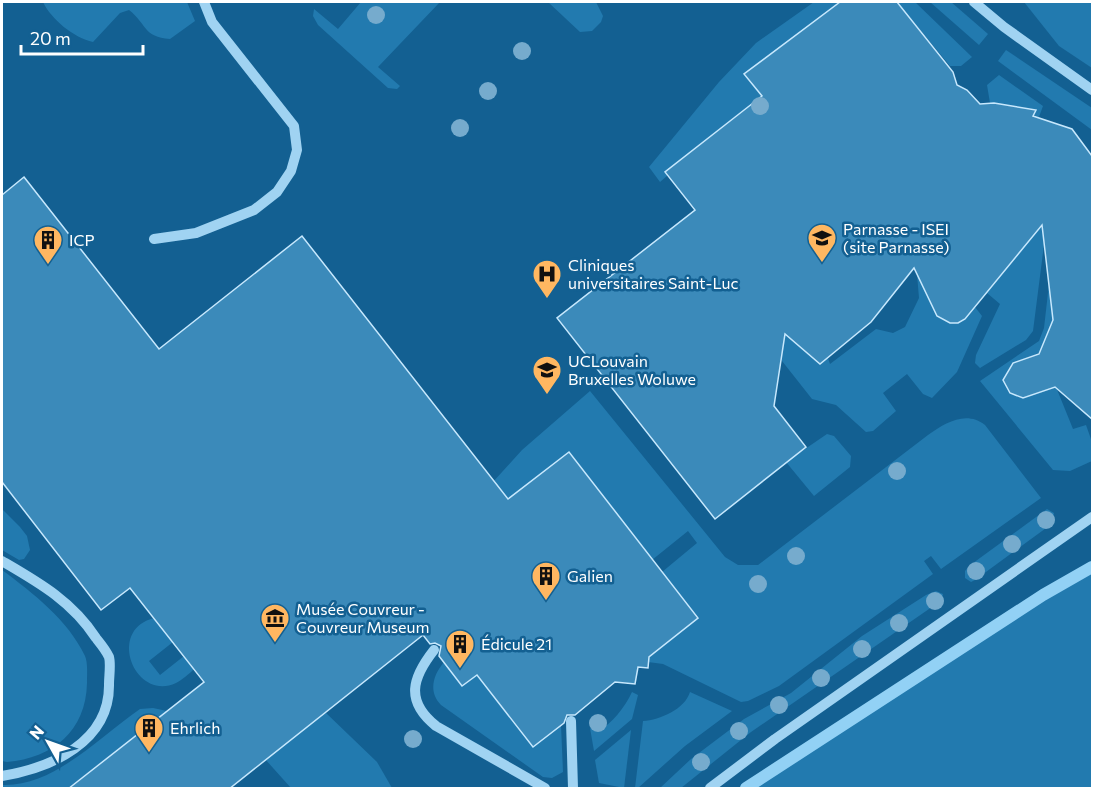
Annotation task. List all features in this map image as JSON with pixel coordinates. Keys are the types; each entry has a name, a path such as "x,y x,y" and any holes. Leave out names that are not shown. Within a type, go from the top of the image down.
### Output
{"street":[{"path":"154,239 196,233 254,210 282,185 291,171 297,150 294,126 212,22 204,2"},
{"path":"974,2 1004,27 1092,90"},
{"path":"710,789 776,739 1092,517"},
{"path":"2,561 74,608 109,658 109,697 94,732 62,758 32,771 2,776"},
{"path":"434,650 424,663 415,690 415,703 422,715 436,726 545,789"},
{"path":"571,721 573,789"}],"shaded area":[{"path":"43,2 187,2 195,21 170,39 161,38 150,33 129,10 120,13 93,42 64,27"},
{"path":"361,2 440,2 378,67 400,86 397,89 388,88 318,25 313,16 314,9 338,29"},
{"path":"548,2 596,2 603,16 601,22 592,31 580,32"},
{"path":"814,2 840,2 745,74 781,121 736,116 666,172 668,175 660,182 649,167 719,82 756,43"},
{"path":"897,2 915,2 972,57 961,66 950,66"},
{"path":"930,2 951,2 988,34 979,45"},
{"path":"1024,2 1092,2 1092,68 1059,46"},
{"path":"1006,50 1092,108 1092,130 998,61"},
{"path":"999,75 1043,106 1039,117 1033,115 1035,110 990,103 987,85"},
{"path":"1037,192 1045,237 1033,331 1026,340 980,368 975,363 976,355 1000,304 987,293 1016,257"},
{"path":"917,274 937,316 950,323 958,323 975,307 982,316 957,372 932,398 923,394 907,374 883,393 896,411 873,431 866,432 836,405 812,399 771,347 786,335 820,364 828,358 830,364 876,329 893,333 905,327 919,298"},
{"path":"1050,275 1053,319 1044,351 1012,364 1004,379 1010,393 1023,398 1056,387 1073,429 1086,425 1092,442 1092,461 1070,471 1053,470 980,381 1039,341 1044,328"},
{"path":"590,391 725,557 738,565 758,565 928,435 941,426 963,418 985,425 1041,498 941,569 931,556 924,561 933,574 779,686 741,702 663,664 648,662 649,657 698,618 662,572 697,543 688,531 652,560 569,452 403,581 522,450"},
{"path":"827,434 834,436 851,456 850,467 814,496 786,462"},
{"path":"2,509 27,536 30,550 24,559 19,560 2,550"},
{"path":"1047,509 1054,513 1053,523 975,580 971,582 965,578 965,571 969,566"},
{"path":"2,570 59,619 78,643 87,662 85,700 81,715 73,728 64,739 39,755 7,762 2,761"},
{"path":"1092,572 1092,788 754,788 1060,590"},
{"path":"936,591 943,594 942,600 751,732 681,788 660,788 691,759 744,719 791,693 862,636"},
{"path":"154,618 165,621 173,642 149,661 160,675 184,656 194,669 176,683 161,686 149,683 138,674 132,662 129,649 131,636 139,625"},
{"path":"444,662 462,686 477,675 533,747 561,725 563,772 552,778 543,777 441,705 433,689 437,672"},
{"path":"632,692 638,695 632,719 594,751 590,728 598,731 613,720"},
{"path":"690,692 732,711 685,746 638,788 635,788 643,721 671,713 683,704"},
{"path":"153,708 167,711 68,788 2,788 2,785 40,778 58,769 140,709"},
{"path":"325,712 377,762 392,788 291,788 265,759"},
{"path":"631,730 624,788 599,783 595,760"}],"building":[{"name":"Parnasse - ISEI (site Parnasse)","path":"840,2 897,2 953,72 957,85 967,90 980,104 994,103 1036,110 1033,116 1072,129 1092,156 1092,419 1055,387 1023,398 1010,393 1003,380 1013,363 1039,354 1053,320 1042,225 965,319 958,323 950,323 937,316 914,268 871,322 820,364 785,334 774,406 806,447 715,519 557,318 695,210 665,172 762,96 744,74"},
{"path":"24,177 159,349 302,236 508,499 569,452 698,618 649,657 648,668 638,667 635,684 615,682 575,715 567,715 564,723 533,747 477,675 462,686 439,656 441,646 435,643 430,644 423,635 229,789 68,789 204,682 130,588 101,610 2,482 2,195"}],"waterway":[{"path":"746,788 1043,595 1092,567"}],"place":[{"name":"Parnasse - ISEI (site Parnasse)","path":"822,264"},
{"name":"ICP","path":"48,266"},
{"name":"Cliniques universitaires Saint-Luc","path":"547,300"},
{"name":"UCLouvain Bruxelles Woluwe","path":"547,396"},
{"name":"Galien","path":"546,602"},
{"name":"Musée Couvreur - Couvreur Museum","path":"275,644"},
{"name":"Édicule 21","path":"460,670"},
{"name":"Ehrlich","path":"149,754"}]}
